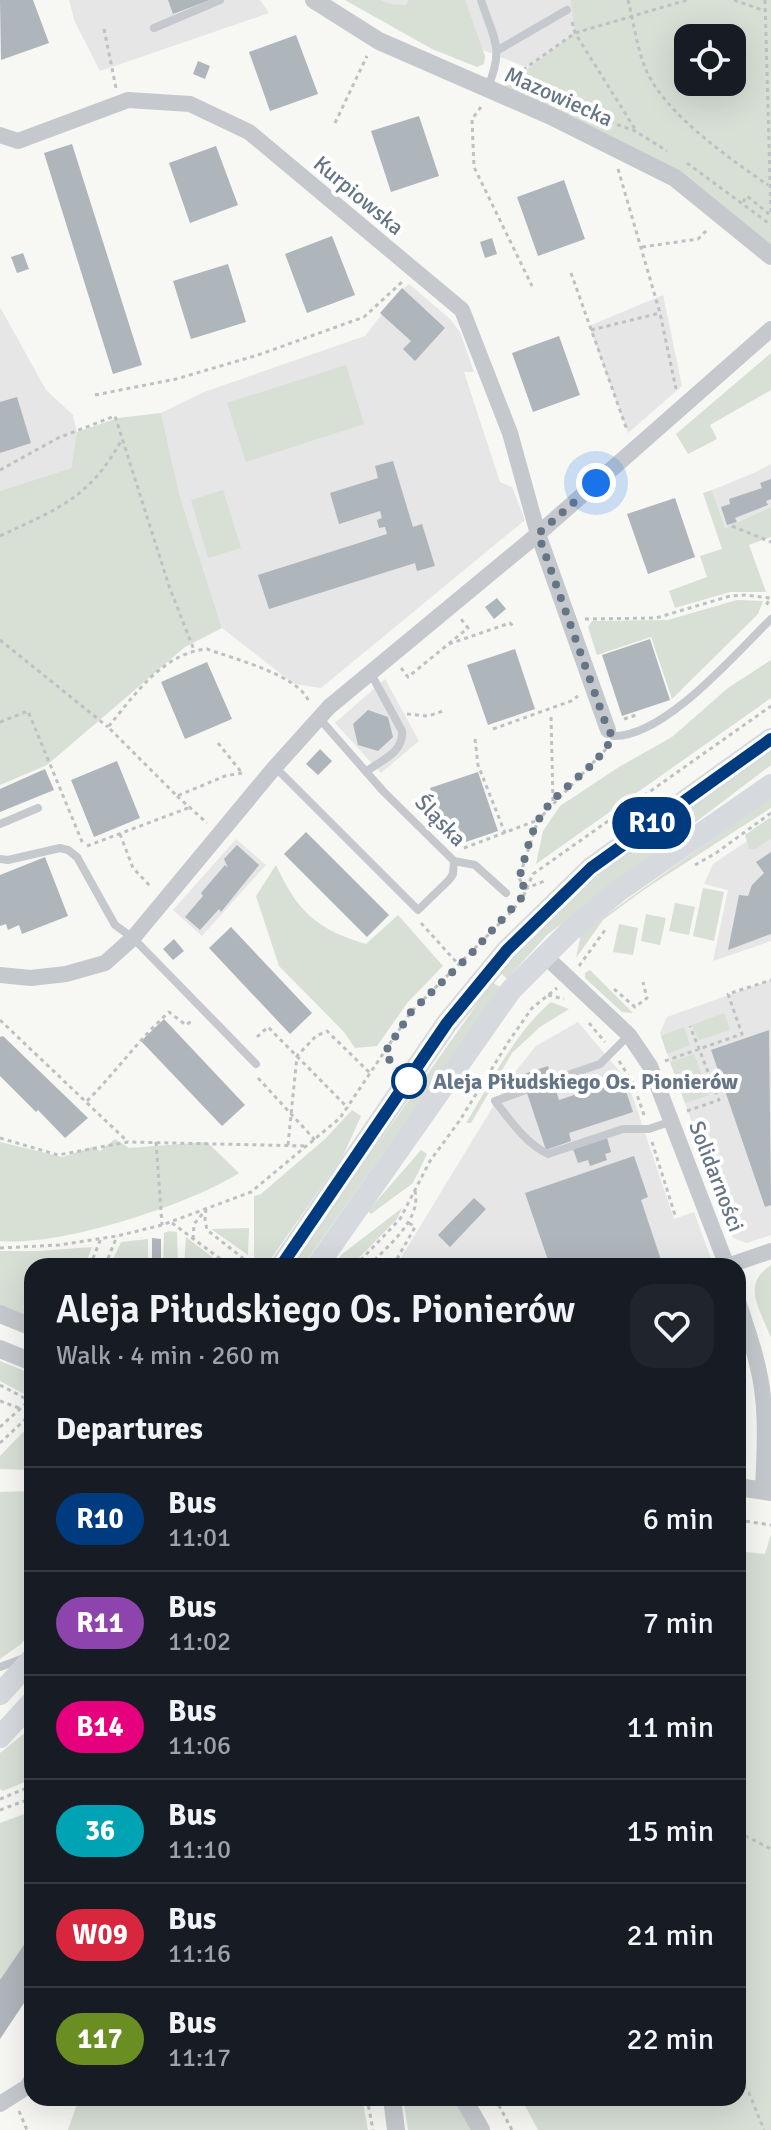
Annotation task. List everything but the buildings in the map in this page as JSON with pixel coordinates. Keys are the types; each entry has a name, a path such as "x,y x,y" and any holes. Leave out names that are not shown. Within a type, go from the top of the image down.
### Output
{"main road":[{"path":"286,1258 447,1023 507,950 591,868 771,739"},
{"path":"323,1258 511,990 544,955 617,892 771,785"},
{"path":"0,1694 24,1666"},
{"path":"0,1737 24,1711"}],"street":[{"name":"Mazowiecka","path":"314,0 359,31 485,96 551,116 675,178 771,256"},
{"name":"Kurpiowska","path":"0,135 18,141 128,100 190,104 249,132 462,310 510,433 538,534"},
{"path":"0,975 31,978 66,974 105,963 133,938 319,718 538,534 771,329"},
{"path":"538,534 613,727"},
{"name":"Solidarności","path":"544,955 629,1035 650,1066 678,1117 724,1258"},
{"path":"746,1260 771,1251"},
{"path":"0,1314 24,1324"},
{"path":"746,1326 763,1396 767,1492 746,1488"},
{"path":"0,1349 24,1359"},
{"path":"0,2104 24,2089"},
{"path":"393,2106 396,2130"},
{"path":"468,2106 481,2130"}],"lane":[{"path":"154,28 220,0"},
{"path":"481,0 498,50 496,68 485,96"},
{"path":"498,50 567,10"},
{"path":"613,727 627,736 685,704 771,619"},
{"path":"367,771 400,747 402,731 372,676"},
{"name":"Śląska","path":"275,767 418,910 449,880 453,874 450,858 383,791 319,718"},
{"path":"0,824 38,808"},
{"path":"0,859 8,860 60,848 77,857 115,925 133,938 256,1064"},
{"path":"450,858 475,865 506,893"},
{"path":"553,1080 600,1064 629,1035"},
{"path":"526,1090 495,1101 536,1148 548,1154 623,1129 649,1129 678,1117"},
{"path":"0,1667 24,1660"}],"path":[{"path":"628,0 646,69 655,86 726,156 768,185"},
{"path":"511,84 510,79 575,33 687,0"},
{"path":"734,0 766,12"},
{"path":"765,0 770,215"},
{"path":"104,29 119,103"},
{"path":"575,33 635,131"},
{"path":"335,123 369,53"},
{"path":"485,96 472,119 474,167 532,286"},
{"path":"596,117 635,131 674,155"},
{"path":"686,162 771,225"},
{"path":"627,170 616,165 660,313 680,409"},
{"path":"743,202 747,196 770,215"},
{"path":"641,248 698,239 712,225"},
{"path":"95,395 176,379 258,355 364,317 414,271"},
{"path":"571,273 634,449"},
{"path":"591,330 660,313"},
{"path":"0,470 58,438 115,416 169,586 194,650"},
{"path":"0,536 72,501 112,458 121,441"},
{"path":"732,526 771,542"},
{"path":"578,617 581,626 587,617 656,618 730,596 745,595 770,598 761,615"},
{"path":"372,676 397,663 408,677 468,628 458,614"},
{"path":"446,646 510,623 513,626"},
{"path":"0,640 108,727 188,808 210,825"},
{"path":"108,727 153,673 194,650 207,649 279,676 302,688 309,699"},
{"path":"493,729 571,701 581,693"},
{"path":"0,1248 59,1245 117,1236 162,1225 251,1192 340,1118 411,1012 513,910 533,874 771,706"},
{"path":"392,713 428,716 446,710"},
{"path":"0,722 28,711 85,847 188,808"},
{"path":"525,889 519,878 538,820 553,801 606,751 613,727 639,714"},
{"path":"551,717 553,801"},
{"path":"475,739 478,765 505,833"},
{"path":"218,743 247,780"},
{"path":"177,796 225,776 242,773"},
{"path":"688,868 716,853 771,813"},
{"path":"450,858 538,820"},
{"path":"120,834 133,868 154,891"},
{"path":"413,915 459,965"},
{"path":"363,1258 400,1219 430,1161 532,1008 585,959 609,924"},
{"path":"665,1061 742,1034 728,994 771,980"},
{"path":"614,989 635,1007 647,998 643,982"},
{"path":"548,995 573,1005"},
{"path":"87,1101 111,1077 145,1033 169,1012 186,1025 204,1011"},
{"path":"0,1020 128,1142"},
{"path":"588,1023 633,1083 675,1215"},
{"path":"678,1117 719,1100 690,1026"},
{"path":"257,1037 268,1027 348,1108"},
{"path":"288,1145 297,1056 316,1036 327,1031 371,1074"},
{"path":"0,1132 8,1140"},
{"path":"0,1138 58,1155 128,1142 307,1146"},
{"path":"156,1142 162,1225"},
{"path":"376,1258 409,1223 417,1200 415,1190"},
{"path":"193,1239 194,1224 206,1209"},
{"path":"206,1209 207,1230 243,1258"},
{"path":"170,1222 219,1258"},
{"path":"398,1258 415,1227 409,1223"},
{"path":"108,1258 117,1236"},
{"path":"93,1258 101,1238"},
{"path":"0,1385 24,1397"},
{"path":"0,1401 20,1408"},
{"path":"0,1427 24,1405"},
{"path":"0,1443 24,1420"},
{"path":"746,1521 771,1525"},
{"path":"0,1799 24,1789"},
{"path":"0,1810 24,1801"},
{"path":"746,1836 771,1849"},
{"path":"746,2089 764,2130"},
{"path":"368,2106 373,2130"},
{"path":"499,2106 512,2130"}],"shaded area":[{"path":"69,0 260,0 269,13 100,71 75,22"},
{"path":"345,0 380,0 405,5 409,0 465,0 485,56 484,64 477,67 432,49"},
{"path":"374,0 581,0 593,36 544,74 434,31"},
{"path":"571,0 771,0 771,256 714,208 496,93 575,33"},
{"path":"409,284 450,319 460,332 474,372 464,372 500,482 512,487 525,520 321,688 294,684 222,628 180,497 161,413 204,392 365,336"},
{"path":"663,295 682,386 628,433 589,326"},
{"path":"0,307 46,390 73,415 77,432 71,468 0,491"},
{"path":"771,353 771,390 710,425 717,439 688,454 676,434"},
{"path":"346,365 364,424 246,462 227,403"},
{"path":"161,413 180,497 222,628 185,647 47,765 0,785 0,491 71,468 77,432 118,418"},
{"path":"771,464 771,507 725,528 712,490"},
{"path":"223,490 241,548 208,558 191,500"},
{"path":"712,490 725,528 771,507 771,537 749,545 766,592 730,592 675,608 669,591 707,577 700,556 722,549 703,493"},
{"path":"737,600 763,601 758,614 672,699 651,637 597,655 588,627 592,621 668,620"},
{"path":"771,660 771,698 536,864 543,831 560,806 672,737 728,688"},
{"path":"385,679 419,741 381,773 335,723"},
{"path":"771,751 771,765 547,935 507,979 499,971 594,880 653,833"},
{"path":"771,797 771,808 645,889 603,920 576,958 581,933"},
{"path":"771,817 771,838 756,849 749,849 745,835"},
{"path":"771,825 771,941 713,961 728,890 704,884 713,864"},
{"path":"236,839 266,865 202,936 173,910"},
{"path":"276,865 301,907 321,925 366,944 398,915 443,966 408,1002 377,1046 355,1048 344,1032 279,966 256,896"},
{"path":"703,888 724,892 714,941 693,936"},
{"path":"675,903 695,907 689,935 669,931"},
{"path":"646,914 666,918 660,945 641,941"},
{"path":"619,924 638,928 633,955 613,952"},
{"path":"590,970 633,1013 622,1012 585,978 585,973"},
{"path":"771,980 771,1235 747,1243 733,1238 660,1033 667,1017"},
{"path":"492,983 501,987 309,1258 297,1258"},
{"path":"551,1002 569,1009 540,1027 512,1053 471,1123 466,1123 514,1043"},
{"path":"724,1013 730,1030 699,1040 692,1025"},
{"path":"578,1022 627,1080 674,1219 694,1212 711,1258 401,1258 511,1077 536,1046"},
{"path":"684,1027 690,1045 667,1054 661,1036"},
{"path":"694,1054 709,1095 685,1103 670,1062"},
{"path":"352,1110 361,1116 343,1156 272,1258 254,1258 254,1196 261,1194 325,1139"},
{"path":"115,1139 129,1148 207,1142 239,1173 189,1198 88,1231 25,1241 0,1241 0,1142 62,1157 93,1147 100,1151"},
{"path":"421,1150 427,1154 413,1183 371,1214 368,1211"},
{"path":"402,1208 397,1219 359,1258 339,1258"},
{"path":"249,1228 248,1255 211,1229"},
{"path":"177,1232 178,1258 163,1258 164,1233"},
{"path":"186,1237 214,1258 185,1258"},
{"path":"148,1239 148,1258 114,1258 121,1242"},
{"path":"92,1247 88,1258 24,1258 24,1314 0,1305 0,1251"},
{"path":"771,1265 771,1338 758,1308 755,1290 762,1273"},
{"path":"0,1361 24,1371 24,1394 0,1381"},
{"path":"24,1431 24,1470 0,1469 0,1456"},
{"path":"24,1491 24,1640 0,1659 0,1492"},
{"path":"771,1534 771,2130 538,2130 525,2106 746,2106 746,1552 765,1554"},
{"path":"24,1734 24,1782 3,1791 0,1789 0,1753"},
{"path":"24,1814 24,1956 0,1992 0,1823"},
{"path":"76,2106 364,2106 368,2130 68,2130"},
{"path":"404,2106 458,2106 471,2130 408,2130"}],"bus line":[{"name":"R10","path":"286,1258 447,1023 487,971 529,926 591,868 771,739"}],"place":[{"name":"Aleja Piłudskiego Os. Pionierów","path":"409,1081"}],"route":[{"path":"409,1081 384,1054 411,1012 470,955 524,895 525,889 519,878 538,820 553,801 606,751 613,736 608,730 538,534 596,483"}]}
